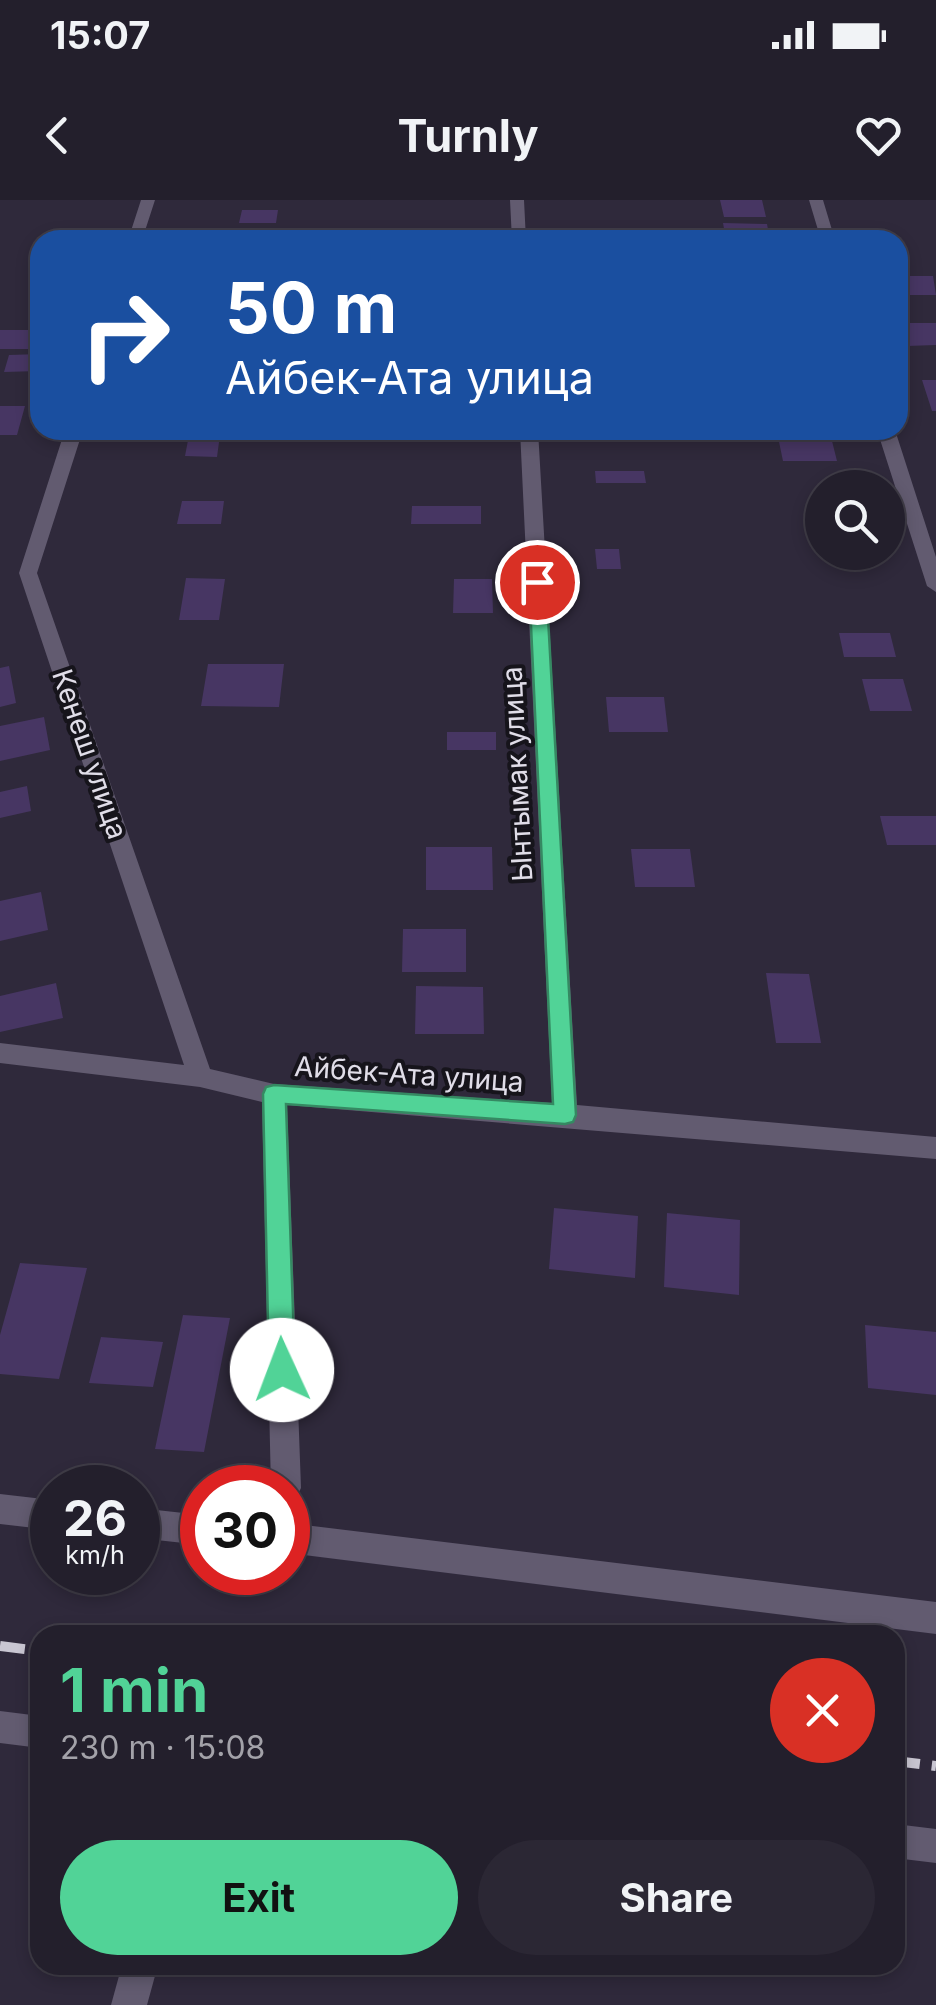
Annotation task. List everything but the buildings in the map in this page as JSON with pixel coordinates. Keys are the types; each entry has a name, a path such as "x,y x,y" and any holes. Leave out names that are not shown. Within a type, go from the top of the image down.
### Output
{"street":[{"path":"138,230 148,200"},
{"path":"517,200 518,230"},
{"path":"816,200 825,230"},
{"name":"Кенеш улица","path":"71,440 28,573 200,1077"},
{"name":"Ынтымак улица","path":"530,440 565,1115"},
{"path":"889,440 936,586"},
{"name":"Айбек-Ата улица","path":"0,1053 200,1077 274,1094 936,1148"},
{"path":"274,1094 285,1465"},
{"path":"0,1509 30,1512"},
{"path":"310,1541 936,1618"},
{"path":"0,1727 30,1731"},
{"path":"905,1841 936,1846"},
{"path":"129,2005 137,1975"}],"railway":[{"path":"0,1646 30,1650"},
{"path":"905,1762 936,1766"}],"route":[{"path":"282,1370 274,1094 565,1115 537,582"}]}
